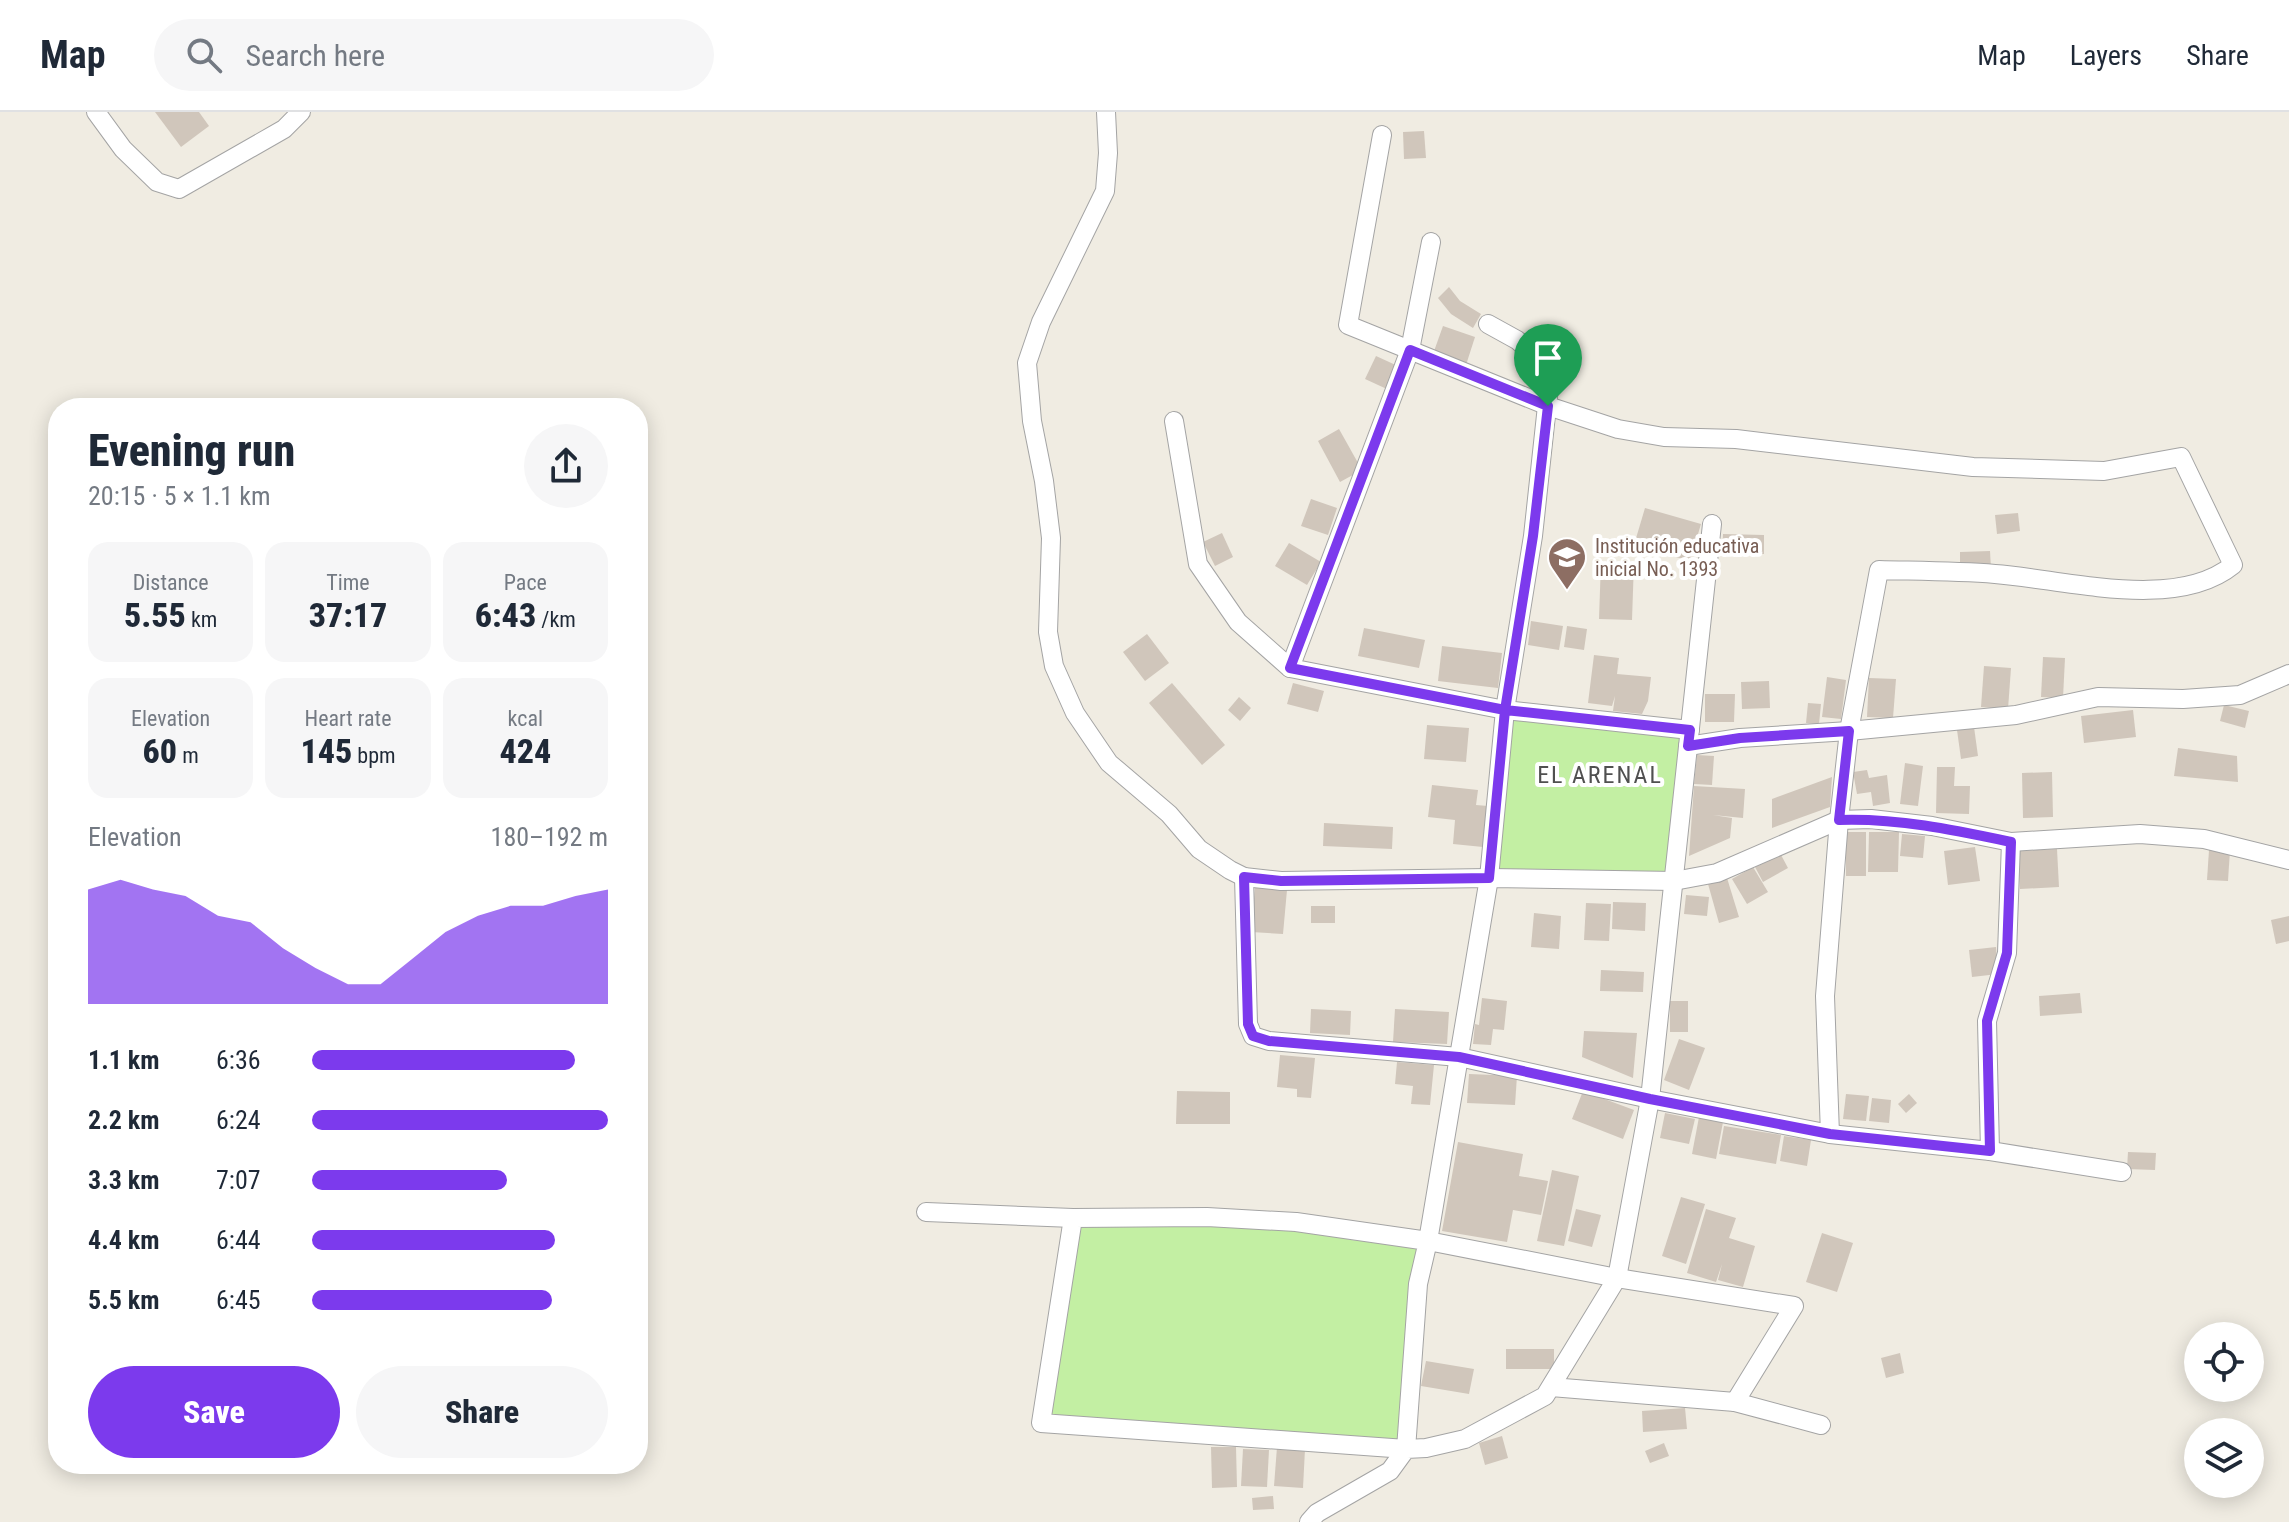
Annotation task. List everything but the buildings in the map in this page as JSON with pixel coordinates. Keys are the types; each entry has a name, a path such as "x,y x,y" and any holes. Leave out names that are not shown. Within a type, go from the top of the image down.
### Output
{"street":[{"path":"96,112 123,149 157,182 179,189 284,129 301,112"},
{"path":"1106,112 1108,153 1105,191 1041,322 1027,363 1032,421 1051,538 1048,632 1054,666 1075,713 1109,763 1169,814 1199,849 1244,877 1281,881 1489,878 1674,881 1717,873 1839,820 1871,819 1932,826 2011,842 2156,835 2204,839 2289,860"},
{"path":"1382,135 1348,325 1548,406 1618,429 1664,437 1736,439 1973,467 2104,471 2181,457 2233,565 2219,576 2185,588 2144,589 2074,586 1998,574 1879,570 1849,731 1839,820 1825,996 1830,1134"},
{"path":"1290,668 1410,350 1431,242"},
{"path":"1309,1522 1317,1513 1390,1471 1406,1449 1418,1284 1428,1241 1489,878 1505,710 1533,536 1548,406 1550,378 1538,358 1517,340 1488,324"},
{"path":"1174,421 1198,564 1238,622 1290,668 1505,710 1689,738 1849,731 2016,715 2098,697 2183,699 2240,695 2289,674"},
{"path":"1073,1218 1041,1423 1426,1448 1465,1439 1545,1396 1617,1278 1650,1099 1712,524"},
{"path":"1990,1151 1987,1021 2007,953 2011,842"},
{"path":"1244,877 1248,1024 1253,1036 1269,1041 1459,1057 1830,1134 1990,1151 2122,1172"},
{"path":"926,1212 1073,1218 1266,1220 1428,1241 1617,1278 1794,1306 1735,1402"},
{"path":"1551,1387 1735,1402 1821,1425"}],"green space":[{"path":"1511,714 1685,735 1671,879 1493,875"},
{"path":"1080,1223 1301,1228 1351,1240 1422,1246 1401,1443 1050,1418"}],"place":[{"name":"Institución educativa inicial No. 1393","path":"1567,591"}],"district":[{"name":"EL ARENAL","path":"1600,775"}],"route":[{"path":"1548,406 1410,350 1290,668 1505,710 1690,730 1688,746 1740,738 1849,731 1839,820 1871,819 1932,826 2011,842 2007,953 1987,1021 1990,1151 1830,1134 1459,1057 1269,1041 1253,1036 1248,1024 1244,877 1281,881 1489,878 1505,710 1533,536 1548,406"}]}
